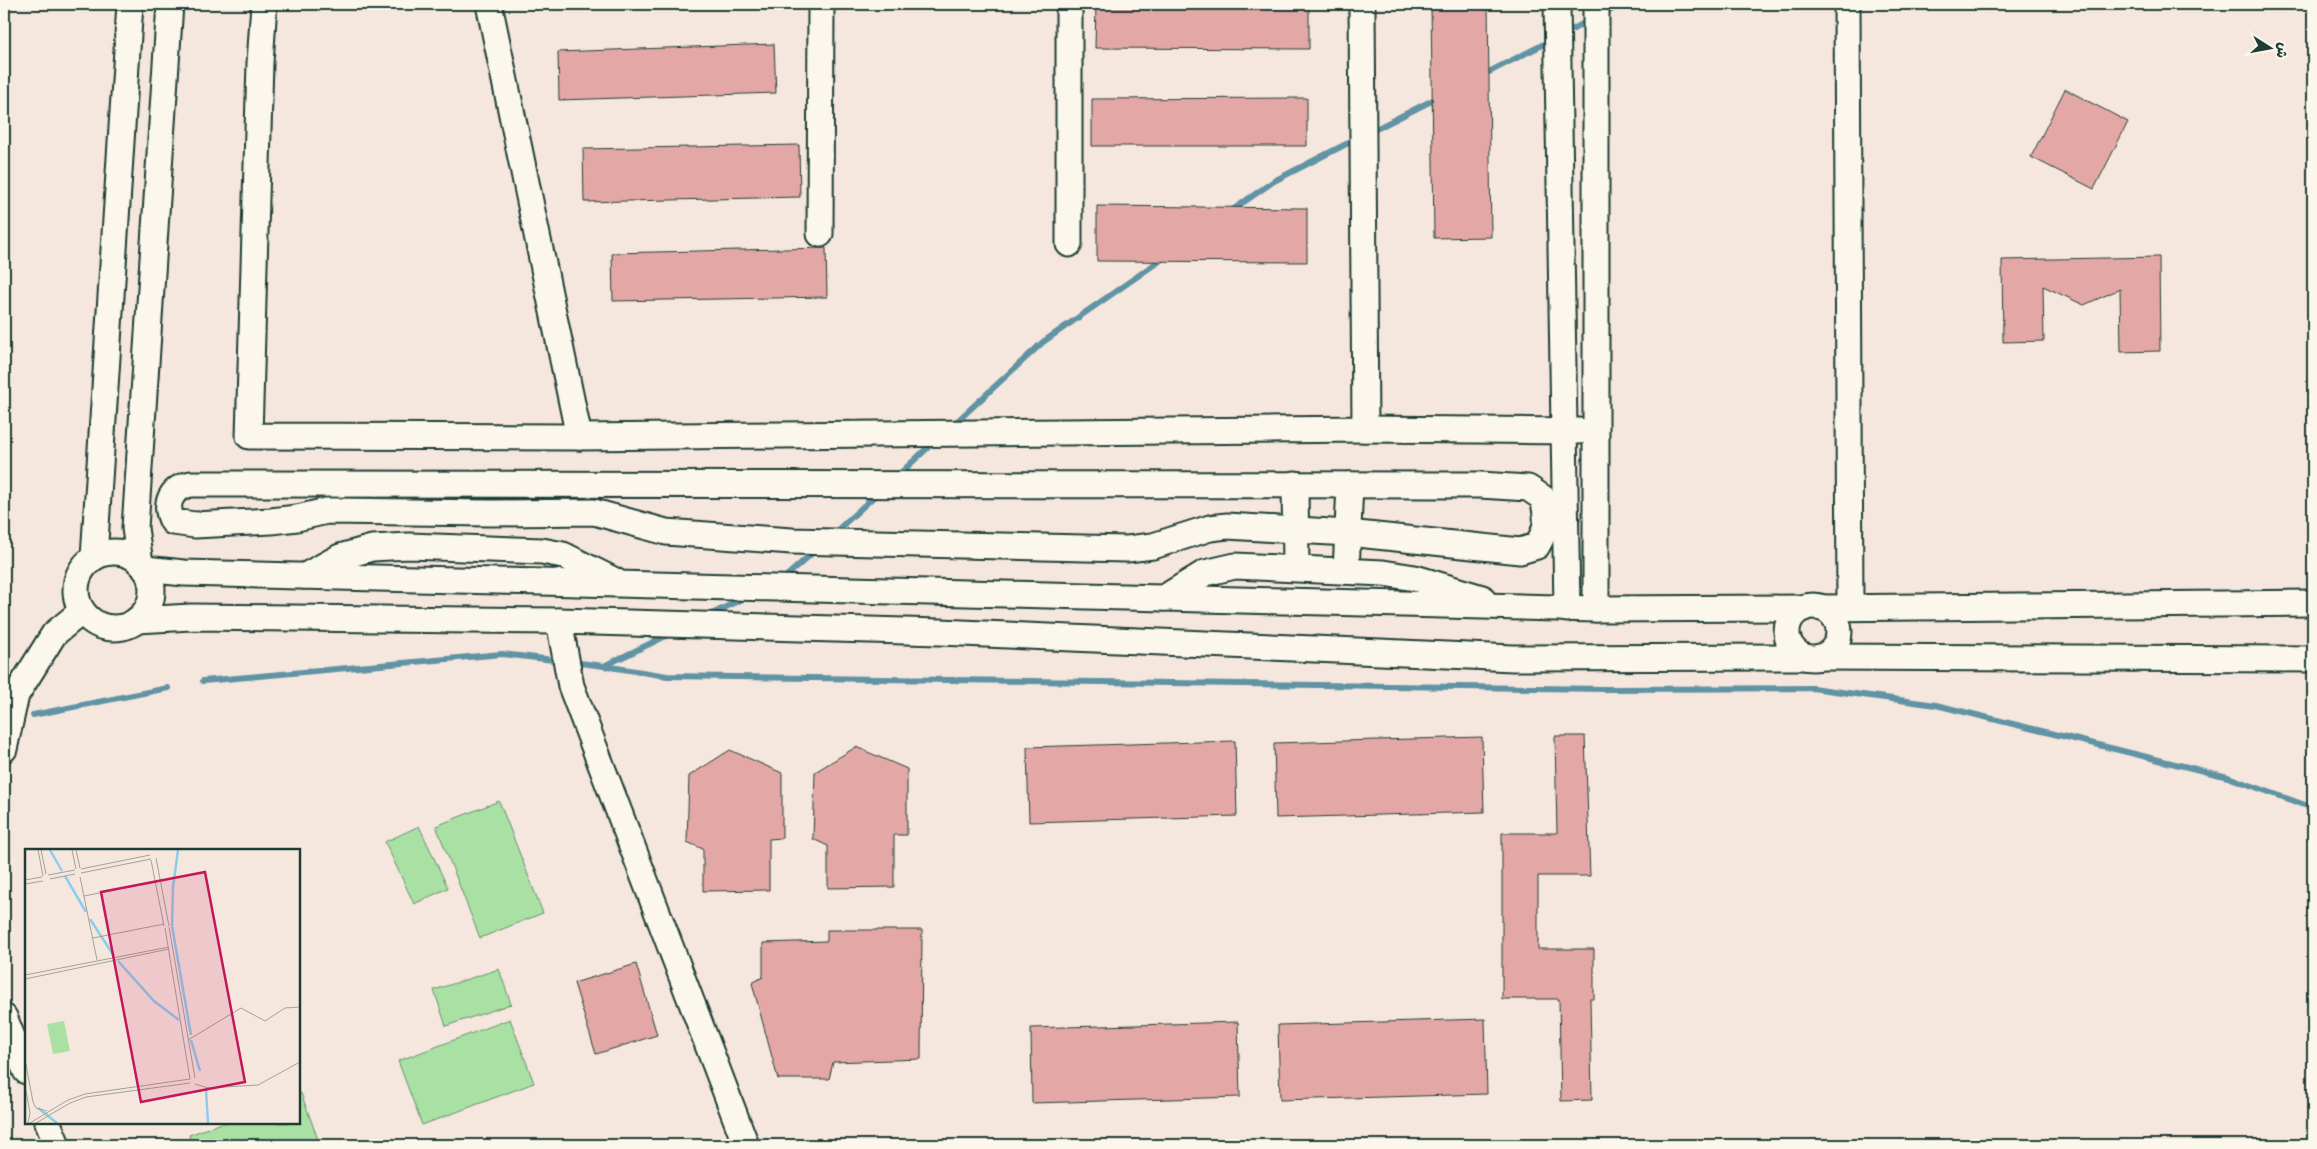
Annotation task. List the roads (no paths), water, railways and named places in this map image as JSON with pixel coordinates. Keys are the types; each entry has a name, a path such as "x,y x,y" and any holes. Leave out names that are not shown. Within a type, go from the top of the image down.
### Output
{"street":[{"path":"94,558 130,4"},
{"path":"170,4 135,528 143,566 152,586 151,599 146,611 126,627 113,628 101,626 90,620 82,611 77,600 78,576 84,566 94,558 105,553 117,552 129,555 143,566 184,573 1567,609 2313,603"},
{"path":"264,4 260,63 249,436 579,437 1365,429 1596,431"},
{"path":"489,4 579,437"},
{"path":"820,234 821,4"},
{"path":"1069,4 1070,244"},
{"path":"1362,4 1365,429"},
{"path":"1557,4 1567,609"},
{"path":"1596,4 1596,609"},
{"path":"1847,4 1850,606"},
{"path":"191,484 491,484 1480,485 1528,488 1543,498 1548,515 1546,531 1537,546 1520,551 1348,533 1228,526 1210,528 1153,546 1127,549 792,541 666,532 594,512 491,514 327,511 297,518 195,525 173,522 168,513 169,500 173,492 181,486 191,484"},
{"path":"438,484 440,547"},
{"path":"491,484 492,549"},
{"path":"1294,484 1296,568"},
{"path":"1346,571 1350,485"},
{"path":"304,576 340,557 372,548 409,546 542,551 563,555 622,584"},
{"path":"1164,598 1205,573 1234,566 1346,571 1415,578 1516,607"},
{"path":"1813,608 1834,617 1839,633 1834,648 1813,657 1796,652 1788,636 1791,619 1813,608"},
{"path":"4,749 16,695 54,634 82,611"},
{"path":"137,620 191,617 559,621 940,632 1512,658 2313,659"},
{"path":"559,621 571,686 746,1145"},
{"path":"4,1017 25,1069"},
{"path":"48,1124 57,1145"}],"waterway":[{"path":"1601,15 1623,4"},
{"path":"1564,34 1590,20"},
{"path":"1481,76 1552,40"},
{"path":"1370,132 1439,97"},
{"path":"1231,211 1274,181 1356,139"},
{"path":"952,426 1043,342 1165,257"},
{"path":"895,478 935,441"},
{"path":"832,535 880,491"},
{"path":"782,580 817,549"},
{"path":"708,616 748,596"},
{"path":"572,662 604,666 672,633"},
{"path":"203,681 502,654 562,661"},
{"path":"604,666 667,676 1605,689 1812,688 1936,705 2228,777 2313,808"},
{"path":"33,715 168,688"}]}
